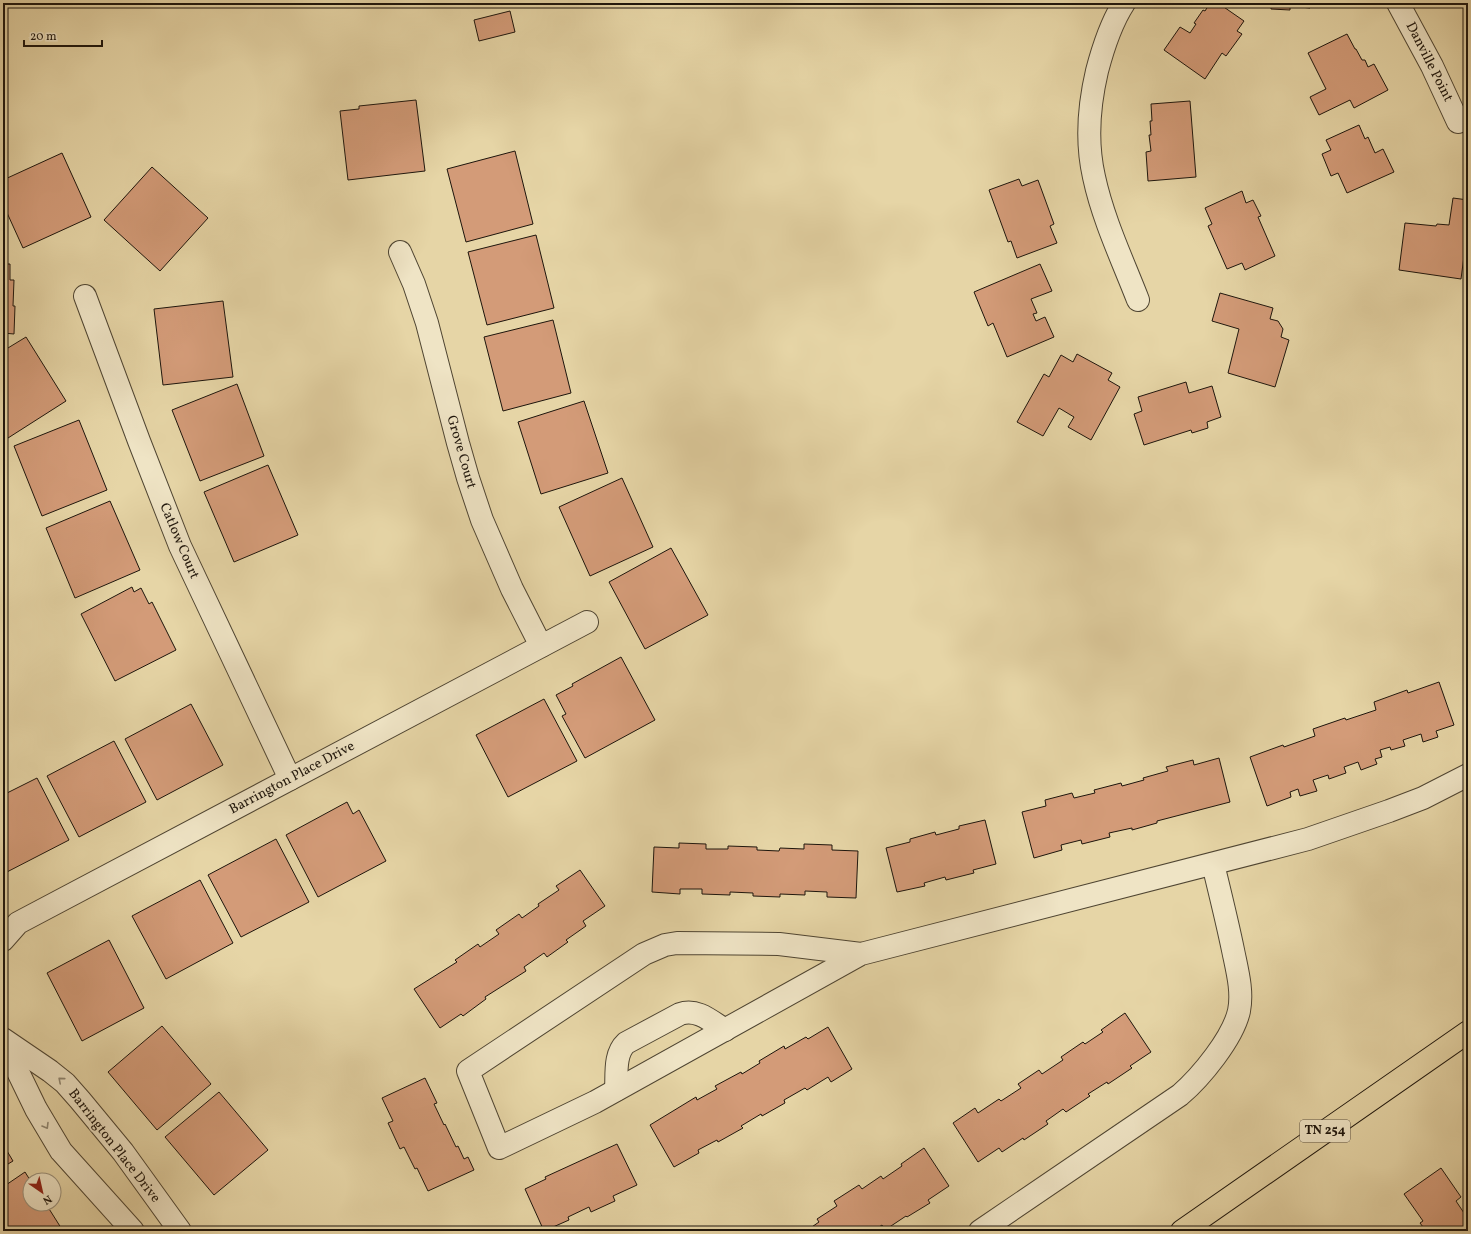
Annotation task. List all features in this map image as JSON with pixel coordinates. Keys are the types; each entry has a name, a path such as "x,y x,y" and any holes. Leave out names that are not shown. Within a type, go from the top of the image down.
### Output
{"main road":[{"name":"TN 254","path":"1182,1231 1468,1032"}],"street":[{"path":"1124,3 1113,23 1105,43 1096,79 1090,121 1091,158 1103,211 1138,300"},
{"name":"Danville Point","path":"1398,3 1432,66 1458,122"},
{"name":"Grove Court","path":"400,252 414,284 427,323 458,443 482,520 512,590 541,646"},
{"name":"Catlow Court","path":"85,296 180,546 290,779"},
{"name":"Barrington Place Drive","path":"3,940 18,923 586,622"},
{"path":"861,954 779,944 676,943 665,945 644,954 468,1071 499,1148 595,1102 861,954 1308,839 1423,798 1468,775"},
{"path":"980,1231 1180,1095 1194,1083 1232,1029 1237,1017 1240,1001 1239,980 1212,864"},
{"path":"616,1090 618,1062 622,1048 626,1044 680,1014 686,1012 699,1014 725,1030"},
{"name":"Barrington Place Drive","path":"3,1040 36,1109 61,1151 133,1231"},
{"name":"Barrington Place Drive","path":"3,1040 50,1071 80,1100 123,1152 180,1231"}],"building":[{"path":"1210,3 1218,3 1244,21 1237,31 1242,34 1226,56 1222,53 1205,79 1164,50 1180,27 1190,33 1196,24 1194,23"},
{"path":"1271,3 1311,3 1310,8 1290,6 1290,10 1271,9"},
{"path":"510,11 515,32 479,41 474,20"},
{"path":"1347,34 1362,60 1365,60 1368,67 1374,64 1388,90 1354,108 1350,100 1319,115 1310,97 1326,89 1308,53"},
{"path":"416,100 425,171 348,180 340,111 359,109 359,106"},
{"path":"1190,101 1196,177 1148,181 1146,152 1151,151 1149,135 1151,135 1150,121 1152,121 1151,104"},
{"path":"1359,125 1365,139 1368,137 1375,153 1383,149 1394,172 1347,193 1338,173 1331,176 1322,154 1331,150 1326,140"},
{"path":"515,151 533,224 466,242 447,169"},
{"path":"62,153 91,217 23,248 3,204 3,180"},
{"path":"152,167 208,218 160,271 104,220"},
{"path":"1019,179 1022,186 1038,180 1054,224 1050,226 1057,243 1017,258 1011,241 1008,242 989,190"},
{"path":"1242,191 1246,203 1253,200 1261,216 1258,217 1275,256 1245,270 1242,263 1227,269 1208,226 1212,224 1205,208"},
{"path":"1453,198 1468,200 1468,256 1464,256 1461,279 1399,270 1405,223 1436,226 1437,224 1449,225"},
{"path":"536,235 554,308 487,325 468,252"},
{"path":"3,264 10,264 10,280 14,280 14,334 3,333"},
{"path":"1040,264 1052,291 1031,299 1037,313 1033,314 1036,321 1045,317 1054,337 1007,357 993,323 988,326 974,292"},
{"path":"1220,293 1273,308 1270,319 1278,321 1283,329 1281,337 1289,340 1275,387 1228,373 1239,329 1212,321"},
{"path":"223,301 233,377 163,385 154,309"},
{"path":"553,320 571,393 503,411 484,337"},
{"path":"26,337 66,401 8,438 3,431 3,351"},
{"path":"1077,354 1112,373 1108,380 1120,387 1091,440 1068,427 1074,417 1059,408 1043,436 1017,422 1044,374 1049,377 1061,355 1073,362"},
{"path":"1186,382 1189,393 1212,386 1221,417 1207,422 1208,428 1192,433 1191,430 1144,445 1134,414 1142,411 1138,397"},
{"path":"237,384 264,456 200,481 172,410"},
{"path":"584,401 608,473 541,494 518,422"},
{"path":"79,420 107,490 42,516 14,446"},
{"path":"268,465 298,535 234,562 204,492"},
{"path":"622,478 653,547 590,576 559,507"},
{"path":"110,501 140,570 75,598 46,528"},
{"path":"671,548 708,615 645,649 609,582"},
{"path":"132,587 134,592 141,588 149,604 152,602 176,650 115,681 81,614"},
{"path":"621,657 655,720 585,758 562,716 566,714 556,695 573,686 572,684"},
{"path":"1439,682 1454,725 1436,731 1438,737 1423,742 1421,734 1403,740 1405,746 1391,750 1390,747 1380,750 1382,757 1375,759 1377,764 1361,770 1358,762 1344,767 1346,773 1329,779 1328,775 1313,780 1317,791 1300,796 1298,789 1290,792 1291,797 1267,806 1250,757 1283,745 1284,747 1315,736 1313,729 1345,718 1346,720 1376,710 1374,702 1407,690 1408,693"},
{"path":"544,699 577,761 508,797 476,735"},
{"path":"191,704 223,765 157,800 125,739"},
{"path":"114,741 146,802 79,837 47,776"},
{"path":"1219,758 1230,802 1157,821 1157,823 1132,830 1132,828 1109,833 1110,837 1082,844 1081,840 1061,845 1062,850 1034,858 1022,812 1046,806 1045,800 1072,793 1074,798 1095,793 1094,790 1121,783 1122,786 1144,780 1143,778 1168,771 1166,767 1193,760 1194,765"},
{"path":"37,778 69,840 3,874 3,795"},
{"path":"347,802 353,814 359,810 386,861 318,897 286,835"},
{"path":"985,820 996,864 973,870 974,873 946,880 945,877 924,883 925,886 897,892 886,848 910,842 910,839 935,832 936,835 959,829 959,826"},
{"path":"276,839 309,902 241,937 208,875"},
{"path":"679,843 706,844 706,849 728,849 728,846 757,847 757,850 779,851 780,848 804,849 804,844 832,845 832,850 858,851 856,898 827,897 827,892 805,891 805,895 780,894 780,897 753,896 753,893 730,892 730,895 702,894 702,889 680,889 680,894 652,892 654,847 679,848"},
{"path":"580,870 605,906 583,921 586,926 566,940 568,942 547,957 544,953 524,967 526,971 485,997 486,999 463,1016 461,1014 440,1028 414,989 457,962 455,960 478,944 480,947 499,934 496,930 519,914 522,918 539,906 538,904 559,890 556,886"},
{"path":"200,880 233,943 166,979 132,916"},
{"path":"109,940 144,1008 82,1041 47,973"},
{"path":"1125,1013 1151,1052 1130,1066 1132,1068 1108,1084 1107,1082 1088,1094 1090,1096 1066,1112 1063,1109 1046,1121 1048,1124 1024,1140 1023,1138 1002,1152 999,1148 978,1162 953,1123 975,1108 978,1113 999,1099 1001,1101 1021,1088 1018,1084 1039,1070 1042,1074 1063,1060 1061,1057 1083,1042 1085,1044 1103,1032 1101,1030"},
{"path":"162,1026 211,1084 157,1130 108,1072"},
{"path":"828,1027 852,1069 831,1082 828,1077 807,1090 805,1088 784,1100 785,1103 762,1116 761,1114 741,1126 743,1128 718,1142 717,1140 698,1150 699,1153 674,1167 650,1125 696,1097 697,1100 717,1089 715,1086 741,1072 742,1074 760,1063 759,1061 784,1046 785,1049 806,1037 808,1039"},
{"path":"425,1078 437,1103 434,1104 444,1125 445,1124 456,1147 458,1146 464,1159 468,1157 474,1170 428,1191 417,1168 415,1169 404,1147 400,1149 388,1123 393,1121 382,1098"},
{"path":"219,1092 268,1150 214,1195 165,1137"},
{"path":"3,1141 6,1145 4,1146 13,1161 3,1167"},
{"path":"617,1144 637,1185 613,1196 615,1201 591,1212 589,1207 568,1217 569,1220 544,1231 525,1189 546,1179 545,1177"},
{"path":"924,1148 949,1186 928,1200 930,1203 907,1217 906,1216 885,1230 882,1225 873,1231 806,1231 819,1222 817,1219 837,1206 834,1201 859,1185 862,1189 881,1176 883,1179"},
{"path":"1441,1168 1461,1197 1456,1201 1468,1219 1468,1231 1426,1231 1420,1223 1423,1221 1404,1194"},
{"path":"22,1174 22,1212 51,1212 63,1231 3,1231 3,1187"}]}
